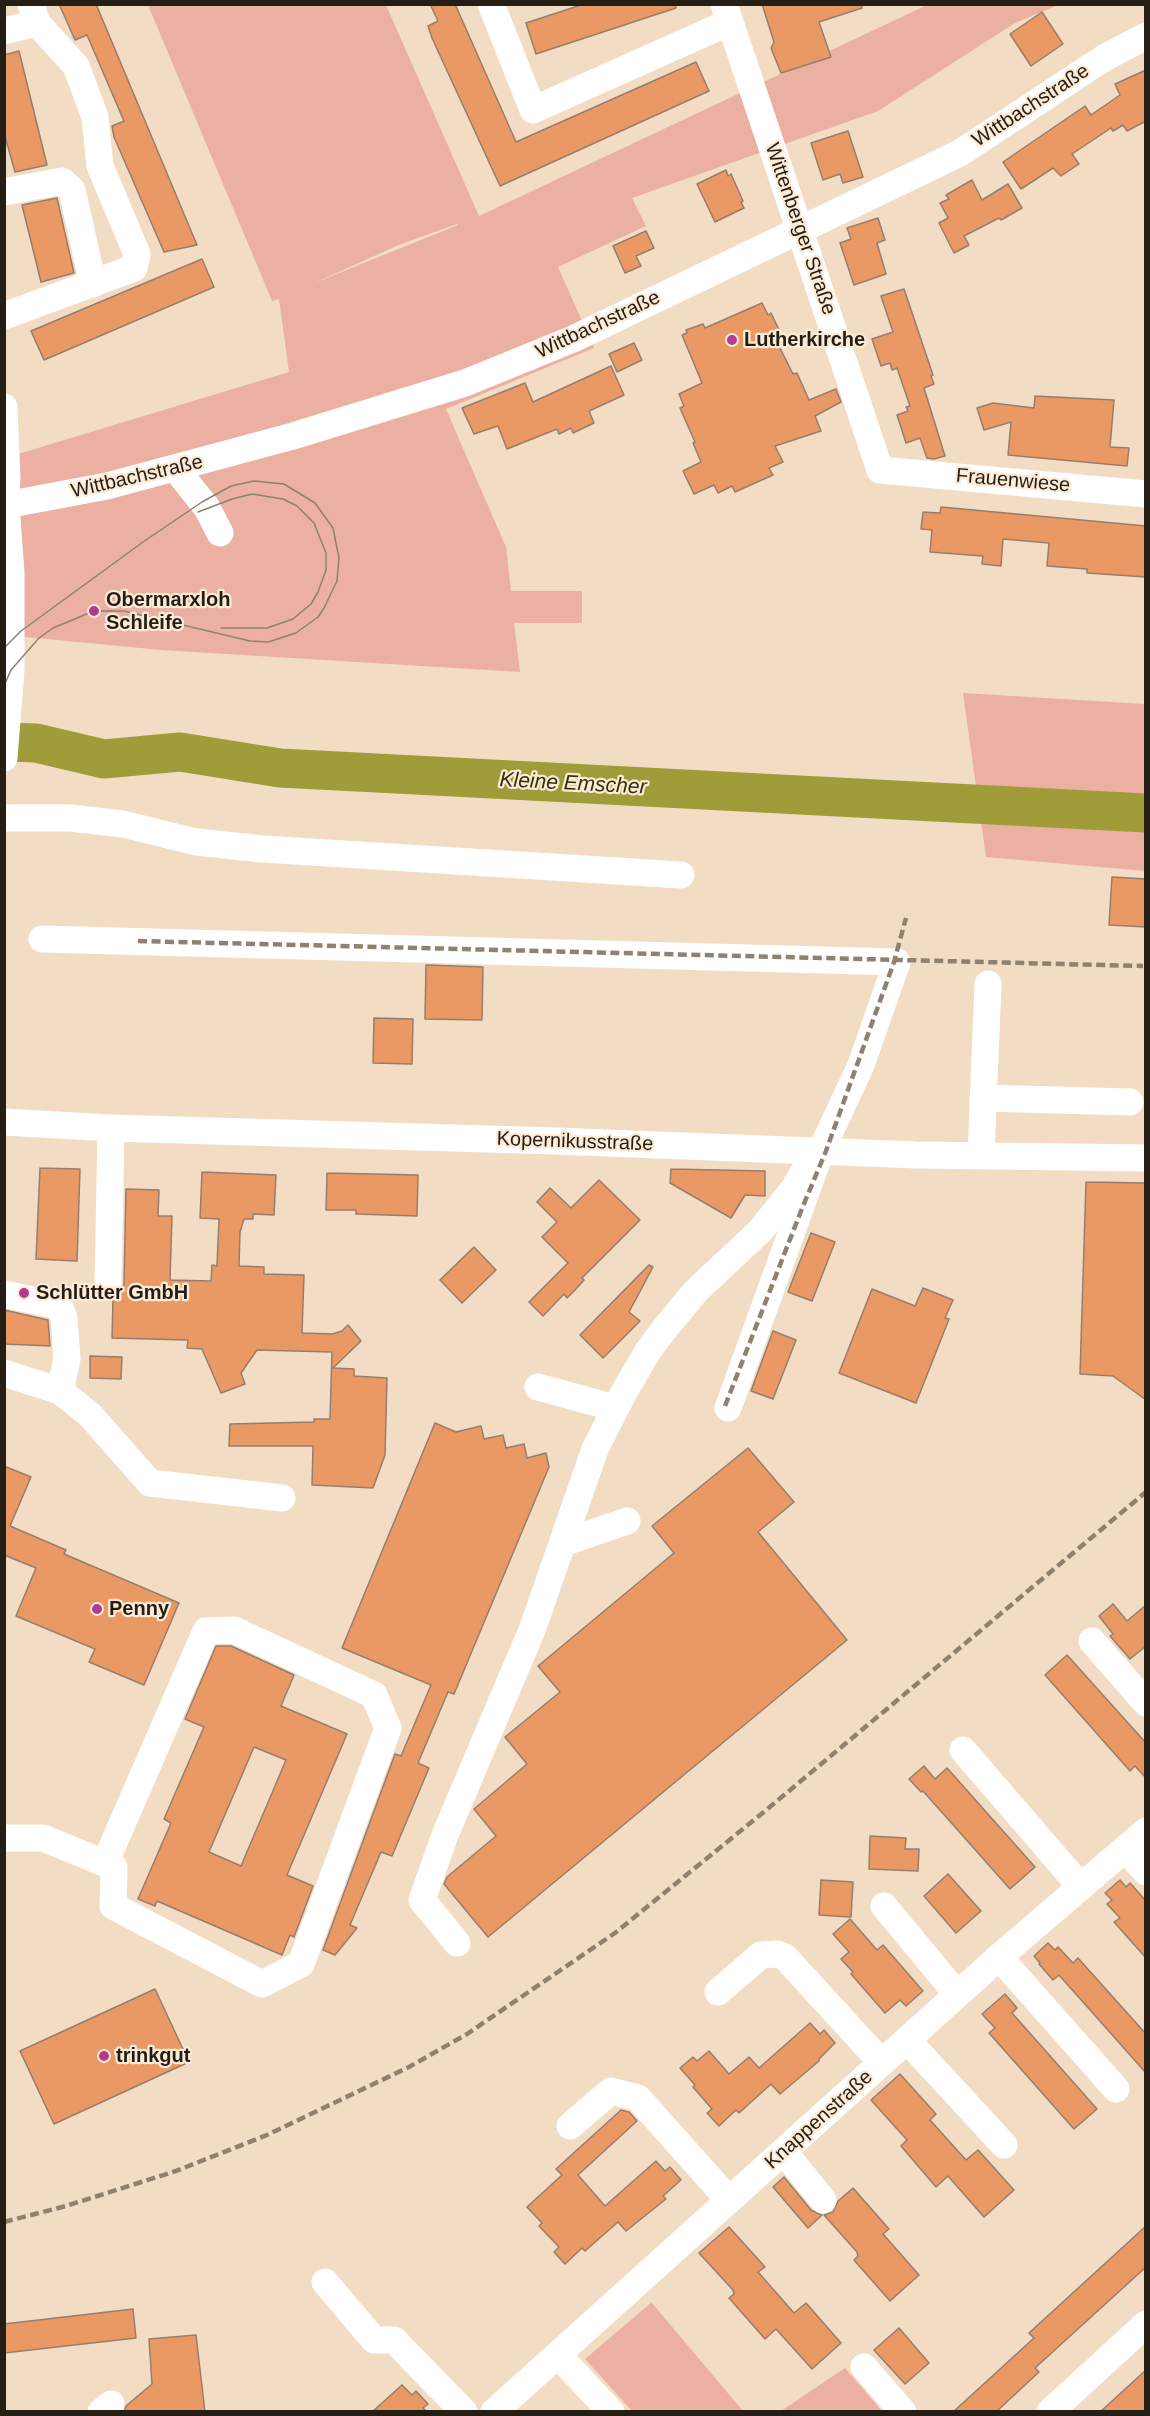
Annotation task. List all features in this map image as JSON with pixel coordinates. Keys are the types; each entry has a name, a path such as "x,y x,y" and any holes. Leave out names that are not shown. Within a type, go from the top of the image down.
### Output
{"street":[{"name":"Wittenberger Straße","path":"490,4 533,110 727,13 880,470"},
{"path":"4,31 34,14 76,66 95,117 100,166 137,254 134,268 4,316"},
{"name":"Wittbachstraße","path":"5,510 176,469 293,436 465,383 573,339 960,153 1104,58 1146,36"},
{"path":"4,192 62,181 72,190 93,284"},
{"path":"4,406 5,510 11,572 9,694 4,758"},
{"path":"176,469 207,508 220,533"},
{"name":"Frauenwiese","path":"880,470 1146,494"},
{"path":"4,818 70,818 123,824 196,842 263,849 681,875"},
{"path":"42,939 897,962 861,1065 819,1151 728,1408"},
{"path":"981,1156 988,984"},
{"path":"983,1098 1130,1102"},
{"name":"Kopernikusstraße","path":"4,1122 111,1128 819,1151 1146,1158"},
{"path":"108,1284 111,1128"},
{"path":"457,1943 422,1900 445,1835 532,1630 595,1449 615,1408 648,1351 666,1327 696,1291 760,1231 793,1190 819,1151"},
{"path":"4,1294 59,1306 64,1318 67,1359 60,1391"},
{"path":"4,1372 60,1391 88,1414 150,1483 282,1498"},
{"path":"538,1387 615,1408"},
{"path":"563,1543 627,1521"},
{"path":"4,1838 43,1838 114,1867 113,1906 262,1984 301,1964 388,1728 374,1695 234,1630 206,1631 105,1863"},
{"path":"1092,1641 1146,1703"},
{"path":"963,1750 1081,1887"},
{"name":"Knappenstraße","path":"494,2412 957,1994 1146,1831"},
{"path":"1125,1849 1146,1872"},
{"path":"884,1906 957,1994"},
{"path":"718,1992 761,1955 777,1954 785,1957 882,2062"},
{"path":"999,1957 1116,2089"},
{"path":"907,2040 1004,2145"},
{"path":"570,2126 611,2091 638,2098 729,2200"},
{"path":"784,2151 823,2200"},
{"path":"325,2282 374,2340 393,2340 464,2412"},
{"path":"1050,2412 1146,2324"},
{"path":"558,2355 611,2412"},
{"path":"864,2367 903,2412"}],"shaded area":[{"path":"148,5 386,5 479,216 927,5 1058,5 1015,23 878,111 632,198 646,226 558,267 594,348 446,409 506,547 511,591 582,591 582,623 514,623 520,672 161,650 5,635 5,458 289,372 279,299 272,301","holes":["458,225 312,284 401,244"]},
{"path":"963,693 1145,704 1145,871 986,857"},
{"path":"652,2302 743,2411 632,2411 585,2359"},
{"path":"845,2368 882,2411 781,2411"}],"building":[{"path":"59,4 96,4 197,245 164,252 114,137 112,126 124,121 87,35 75,40"},
{"path":"430,4 455,4 516,142 696,62 709,91 500,186 432,38 428,26 438,21"},
{"path":"584,4 675,4 676,8 536,54 526,23"},
{"path":"762,4 862,4 862,8 819,22 831,57 781,73 771,48 774,42"},
{"path":"1042,12 1063,44 1031,66 1010,34"},
{"path":"19,51 47,165 15,172 4,133 4,55"},
{"path":"1146,70 1146,121 1127,131 1123,125 1113,131 1111,128 1072,154 1079,164 1061,176 1053,168 1021,189 1003,162 1085,106 1091,115 1120,95 1115,84"},
{"path":"848,131 863,177 843,183 840,174 823,180 811,143"},
{"path":"726,170 728,176 731,174 744,208 715,222 697,184"},
{"path":"972,180 982,200 1008,184 1022,208 964,236 969,245 954,253 939,223 948,218 940,203 949,199 946,195"},
{"path":"57,198 74,273 41,282 22,205"},
{"path":"878,218 885,240 877,243 886,274 854,285 840,243 851,239 847,228"},
{"path":"646,231 654,248 636,256 641,266 625,273 613,246"},
{"path":"202,259 214,287 44,360 31,331"},
{"path":"904,289 933,375 931,376 934,384 924,388 945,456 934,459 927,458 920,438 906,443 897,415 908,411 906,407 910,406 897,368 892,370 890,363 881,366 872,339 893,332 881,296"},
{"path":"762,303 768,315 771,313 781,334 778,336 782,344 779,346 793,374 797,373 809,400 836,389 841,402 815,416 821,431 775,446 783,462 769,468 773,475 735,492 732,486 718,493 714,485 694,494 683,471 701,462 680,408 684,406 679,394 702,383 682,335 687,333 686,330 703,324 705,328"},
{"path":"634,343 642,360 617,372 609,354"},
{"path":"611,366 624,395 589,411 594,423 573,433 571,428 559,434 557,429 507,449 498,426 474,434 462,408 525,383 533,402"},
{"path":"1035,396 1114,400 1110,447 1129,448 1127,466 1008,455 1011,422 984,430 977,408 993,403 1034,408"},
{"path":"941,507 1146,526 1146,577 1087,573 1087,569 1047,566 1049,543 1003,539 1001,566 982,564 983,556 930,552 932,530 921,529 923,512 940,513"},
{"path":"1112,877 1146,879 1146,927 1109,925"},
{"path":"426,965 483,967 482,1020 425,1019"},
{"path":"374,1018 413,1019 412,1064 373,1063"},
{"path":"40,1168 80,1169 77,1261 36,1259"},
{"path":"671,1169 765,1171 765,1196 745,1195 731,1218 670,1183"},
{"path":"202,1172 276,1175 274,1215 253,1214 253,1219 244,1219 240,1232 239,1266 264,1267 264,1274 304,1275 302,1333 332,1334 342,1331 348,1325 361,1341 333,1368 354,1369 354,1376 387,1378 385,1455 373,1488 312,1485 313,1446 229,1446 230,1424 314,1422 314,1419 330,1419 332,1352 257,1350 241,1373 245,1384 221,1393 202,1349 187,1348 188,1340 112,1338 113,1298 121,1293 124,1284 126,1189 159,1190 158,1216 172,1216 170,1280 211,1281 212,1265 217,1266 219,1219 200,1218"},
{"path":"327,1173 418,1175 417,1216 356,1214 356,1210 326,1210"},
{"path":"599,1180 640,1220 582,1278 584,1280 567,1298 564,1294 543,1316 529,1302 568,1263 542,1237 557,1222 537,1202 550,1188 571,1208"},
{"path":"1086,1182 1146,1183 1146,1400 1113,1376 1080,1374"},
{"path":"811,1233 835,1242 812,1301 788,1292"},
{"path":"474,1247 496,1270 462,1303 440,1280"},
{"path":"649,1265 653,1267 629,1312 640,1321 603,1358 580,1335"},
{"path":"923,1288 953,1300 945,1318 949,1319 916,1403 839,1373 872,1289 915,1306"},
{"path":"4,1310 48,1320 50,1346 4,1344"},
{"path":"773,1331 796,1340 773,1399 751,1391"},
{"path":"90,1356 122,1357 121,1379 90,1378"},
{"path":"435,1423 456,1432 481,1426 484,1439 503,1435 506,1448 524,1444 527,1458 546,1453 549,1467 454,1694 448,1692 418,1763 429,1768 392,1856 381,1852 350,1925 357,1928 335,1955 323,1950 395,1754 401,1756 431,1685 342,1648"},
{"path":"748,1448 794,1502 758,1532 847,1640 488,1937 444,1884 447,1877 496,1836 474,1809 527,1764 505,1737 560,1692 538,1666 674,1553 652,1526"},
{"name":"Penny","path":"4,1466 31,1477 10,1526 66,1550 64,1554 179,1603 144,1685 89,1662 95,1649 16,1616 36,1568 4,1555"},
{"path":"1113,1604 1127,1621 1146,1605 1146,1646 1130,1659 1110,1636 1113,1634 1099,1616"},
{"path":"216,1646 231,1646 294,1675 281,1706 347,1734 287,1875 313,1886 294,1937 290,1935 282,1955 157,1901 155,1906 138,1899 171,1823 164,1819 204,1727 185,1719","holes":["254,1747 286,1760 241,1866 209,1852"]},
{"path":"1067,1655 1146,1743 1146,1778 1135,1766 1130,1771 1045,1675"},
{"path":"924,1766 935,1779 947,1768 1035,1867 1010,1889 923,1791 921,1792 909,1779"},
{"path":"870,1836 906,1838 905,1849 919,1849 918,1871 869,1869"},
{"path":"948,1874 981,1911 956,1933 924,1896"},
{"path":"821,1880 853,1882 851,1917 819,1915"},
{"path":"1120,1880 1126,1887 1130,1883 1146,1901 1146,1958 1114,1922 1120,1918 1107,1904 1112,1900 1105,1893"},
{"path":"850,1919 877,1950 883,1945 923,1991 906,2006 900,2000 885,2013 841,1959 849,1952 833,1934"},
{"path":"1048,1943 1055,1950 1058,1947 1073,1963 1078,1958 1146,2034 1146,2073 1059,1975 1053,1980 1039,1964 1034,1956"},
{"name":"trinkgut","path":"155,1989 189,2062 54,2124 20,2051"},
{"path":"1005,1994 1017,2008 1012,2013 1097,2109 1074,2129 989,2033 995,2028 982,2014"},
{"path":"810,2023 820,2034 824,2030 835,2043 819,2061 780,2094 771,2084 739,2113 736,2110 719,2126 707,2113 712,2109 680,2068 693,2057 697,2061 709,2051 729,2074 749,2057 759,2068"},
{"path":"900,2074 936,2114 930,2120 966,2160 978,2150 1014,2190 984,2217 948,2176 936,2187 901,2146 907,2140 871,2100"},
{"path":"621,2110 629,2112 637,2121 578,2175 605,2206 656,2161 665,2171 670,2167 681,2180 663,2196 666,2199 626,2231 618,2222 585,2251 582,2248 565,2264 554,2252 559,2247 539,2226 542,2223 527,2207 562,2175 556,2169"},
{"path":"784,2177 811,2210 822,2215 808,2228 773,2187"},
{"path":"853,2188 889,2229 883,2234 919,2275 890,2301 854,2260 858,2256 857,2252 824,2215 833,2212 838,2201"},
{"path":"1146,2226 1146,2267 1035,2368 1039,2372 996,2412 953,2412 1034,2338 1029,2333"},
{"path":"729,2227 765,2267 758,2272 794,2313 806,2303 841,2343 812,2369 776,2329 765,2339 729,2298 734,2294 733,2290 699,2253"},
{"path":"133,2309 136,2338 4,2353 4,2324"},
{"path":"899,2328 929,2363 905,2384 874,2350"},
{"path":"196,2335 205,2412 124,2412 126,2406 152,2384 149,2339"},
{"path":"1146,2370 1146,2412 1100,2412"},
{"path":"402,2385 412,2395 416,2391 428,2404 423,2408 427,2412 372,2412"}],"waterway":[{"name":"Kleine Emscher","path":"4,742 36,743 104,759 180,752 280,768 1146,813"}],"tram line":[{"path":"4,648 21,631 143,542 202,502 231,486 254,481 284,484 315,503 333,528 339,558 337,581 318,617 296,633 268,642 250,641 124,611 94,611 53,628 39,638 11,670 4,686"},
{"path":"198,512 252,494 283,499 297,506 314,523 326,553 326,570 318,592 311,604 293,619 267,628 221,628"}],"railway":[{"path":"725,1406 826,1151 894,962 906,918"},
{"path":"138,941 1143,966"},
{"path":"4,2222 66,2206 176,2171 267,2135 409,2067 467,2034 615,1933 765,1811 1146,1492"}],"place":[{"name":"Lutherkirche","path":"732,340"},
{"name":"Obermarxloh Schleife","path":"94,611"},
{"name":"Schlütter GmbH","path":"24,1293"},
{"name":"Penny","path":"97,1609"},
{"name":"trinkgut","path":"104,2056"}]}
